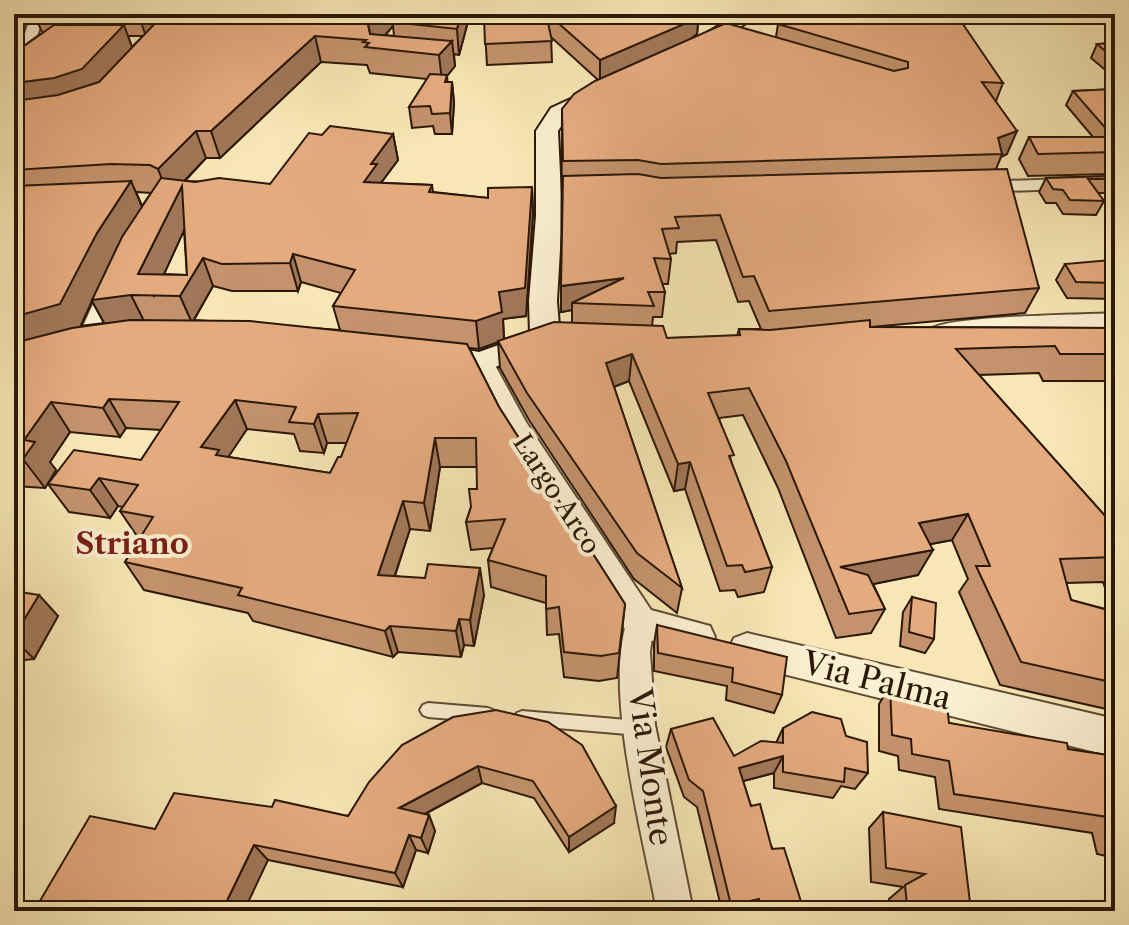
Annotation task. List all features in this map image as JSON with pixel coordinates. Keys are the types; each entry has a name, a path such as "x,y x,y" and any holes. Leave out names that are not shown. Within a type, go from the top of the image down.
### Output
{"main road":[{"path":"667,61 750,14"},
{"path":"398,350 481,362 545,339 543,301 553,193 547,131 559,113 624,80"}],"street":[{"path":"14,56 35,44 38,14"},
{"path":"1101,14 1115,29"},
{"path":"957,187 1115,182"},
{"path":"87,345 123,263"},
{"path":"913,334 990,325 1115,320"},
{"path":"545,339 570,338"},
{"name":"Largo Arco","path":"481,362 514,427 640,623"},
{"name":"Via Monte","path":"640,623 635,642 642,728 675,911"},
{"name":"Via Palma","path":"640,623 1115,738"}],"lane":[{"path":"428,710 642,728"}],"building":[{"path":"166,14 378,14 368,25 370,34 452,41 439,55 365,47 369,43 363,42 366,40 315,36 211,131 196,131 158,169 150,165 111,164 14,170 14,101 58,95 99,82"},
{"path":"400,14 461,14 457,29 392,22"},
{"path":"484,14 546,14 552,41 485,44"},
{"path":"548,14 698,14 689,22 600,60"},
{"path":"793,14 956,14 1003,83 982,82 1017,131 998,138 1002,154 661,164 638,160 563,161 562,109 574,94 595,81 726,23 894,71 908,68 908,62 778,24"},
{"path":"54,25 124,25 82,69 54,78 14,83 14,53"},
{"path":"1115,43 1115,59 1097,44"},
{"path":"430,74 447,75 445,82 452,82 450,113 432,114 430,106 409,107"},
{"path":"1115,89 1115,139 1073,91"},
{"path":"330,126 393,134 371,164 377,164 364,182 432,185 429,192 488,198 488,188 532,187 525,288 499,292 502,312 476,321 333,306 355,270 293,254 290,263 222,264 203,258 180,296 131,295 92,300 122,237 161,178 195,182 219,178 270,184 309,133 322,135","holes":["182,186 187,275 138,274"]},
{"path":"1029,137 1110,137 1115,143 1115,152 1038,154"},
{"path":"1007,169 1039,288 769,311 754,276 743,277 720,215 675,217 679,228 662,229 671,259 654,258 665,292 648,292 654,306 572,303 624,278 561,286 563,176 638,174 661,178"},
{"path":"1115,176 1115,179 1088,179 1104,201 1070,200 1063,190 1053,189 1046,178"},
{"path":"131,181 97,233 60,304 14,317 14,186"},
{"path":"1111,260 1115,264 1115,283 1076,282 1065,264"},
{"path":"130,320 250,321 467,344 499,407 625,604 619,653 601,656 564,652 559,607 546,609 546,576 488,560 505,519 466,522 471,507 469,489 477,489 476,438 435,438 424,503 403,501 378,575 425,578 428,564 480,568 470,620 459,619 456,631 390,626 385,631 238,595 242,588 125,562 153,517 120,511 138,485 99,478 90,490 48,484 74,450 141,460 179,402 109,399 103,408 51,402 24,440 35,442 23,459 14,458 14,343 72,328","holes":["235,400 296,407 289,422 314,424 318,414 358,413 341,457 338,457 330,473 216,455 219,450 201,447"]},
{"path":"870,320 870,327 1115,328 1115,354 1060,354 1055,346 956,349 1115,527 1115,557 1060,559 1071,600 1115,612 1115,683 1021,662 976,566 990,566 968,514 919,523 933,550 840,567 868,575 885,609 849,614 786,461 749,388 708,393 734,455 729,456 772,567 745,572 742,565 727,566 690,462 678,464 632,354 606,363 682,588 637,553 527,393 498,341 554,322 663,326 667,338 740,335 739,329 770,330"},
{"path":"14,591 39,595 14,636"},
{"path":"912,597 936,603 934,639 909,632"},
{"path":"657,625 787,657 782,695 732,682 733,668 658,653"},
{"path":"890,686 946,696 949,723 1067,743 1068,749 1115,756 1115,822 1114,818 954,794 949,761 912,754 911,739 892,735"},
{"path":"496,710 548,722 582,745 616,806 569,837 533,781 478,766 399,808 429,815 421,838 409,835 395,873 254,845 222,911 34,911 90,816 155,829 174,793 272,807 275,800 348,816 369,782 402,745 453,717"},
{"path":"812,712 841,719 846,736 867,742 868,773 845,768 844,782 783,772 783,756 739,768 751,806 760,804 772,849 784,848 804,911 759,911 759,899 731,905 703,791 689,780 671,729 713,718 734,756 761,741 783,743 783,728"},
{"path":"883,812 961,827 971,911 934,911 907,905 905,885 925,874 886,868"},
{"path":"829,904 835,911 807,911"}],"district":[{"name":"Striano","path":"132,543"}]}
